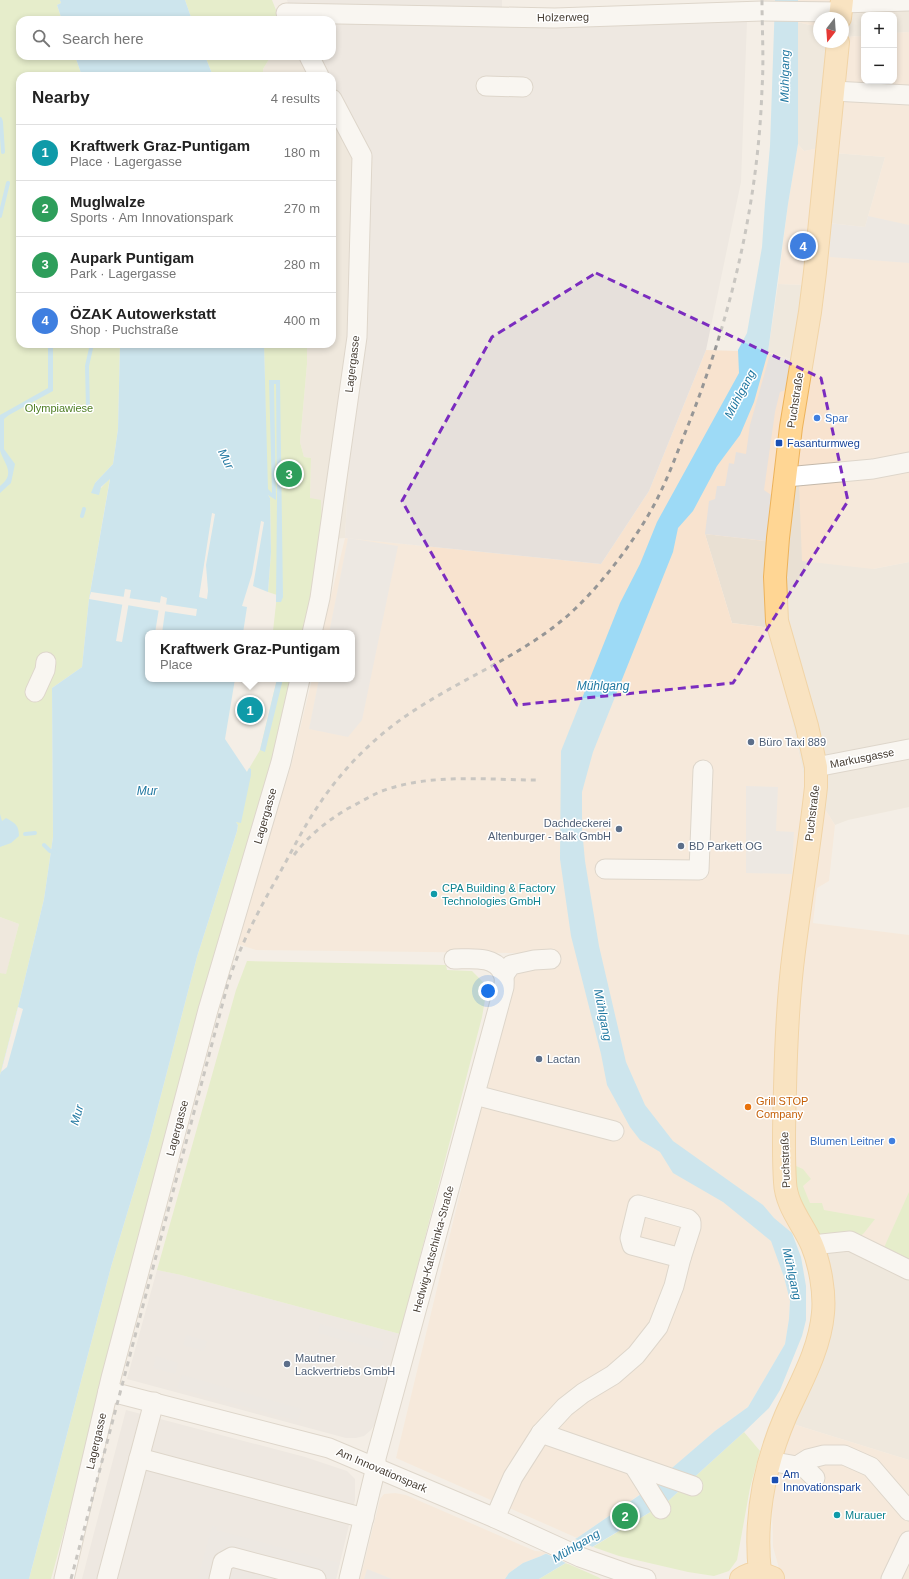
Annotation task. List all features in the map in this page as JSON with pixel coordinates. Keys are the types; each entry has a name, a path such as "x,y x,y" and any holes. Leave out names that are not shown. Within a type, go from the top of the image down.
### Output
{"main road":[{"name":"Puchstraße","path":"758,1577 758,1518 764,1478 780,1429 813,1354 820,1333 823,1310 820,1268 812,1245 788,1201 785,1184 784,1120 786,1035 816,786 816,768 807,726 777,621 775,578 778,538 793,412 814,286 837,48"}],"street":[{"name":"Holzerweg","path":"285,11 555,18 773,11 806,12 909,1"},
{"path":"311,60 317,72"},
{"path":"486,86 523,87"},
{"path":"833,91 909,94"},
{"name":"Lagergasse","path":"313,630 320,598 357,329 362,156 336,107"},
{"path":"786,477 872,469 909,462"},
{"path":"35,692 45,670 46,662"},
{"name":"Lagergasse","path":"64,1579 108,1391 208,1010 281,762 299,682"},
{"name":"Markusgasse","path":"816,768 909,749"},
{"path":"605,869 700,870 703,770"},
{"path":"454,959 486,959 497,964 504,975 511,965 534,960 551,959"},
{"name":"Hedwig-Katschinka-Straße","path":"349,1579 376,1467 376,1458 504,988 504,975"},
{"path":"475,1095 614,1131"},
{"path":"812,1245 850,1241 909,1270"},
{"path":"495,1518 513,1477 541,1433 565,1407 583,1393 613,1375 636,1355 658,1327 674,1286 681,1258"},
{"name":"Am Innovationspark","path":"108,1391 329,1448 495,1518 580,1557 635,1578"},
{"path":"107,1579 154,1402"},
{"path":"541,1433 634,1466 654,1480 693,1486"},
{"path":"769,1461 797,1466 808,1460 824,1455 844,1454 871,1467 909,1511"},
{"path":"139,1458 364,1518"},
{"path":"801,1464 815,1478"},
{"path":"654,1480 661,1509"},
{"path":"891,1579 909,1541"},
{"path":"219,1579 223,1562 232,1557 316,1579"}],"highlighted area":[{"path":"596,273 821,378 848,501 733,683 517,705 402,501 492,337"}],"shaded area":[{"path":"287,0 502,0 502,12 289,6"},
{"path":"798,0 831,0 828,12 813,12 813,26 797,22"},
{"path":"831,0 909,0 909,32 897,33 897,12 861,12 861,36 849,37 849,12 828,12"},
{"path":"747,21 741,182 706,350 649,491 601,564 345,538 351,430 361,330 373,162 336,98 336,72 321,72 314,60 336,60 336,23"},
{"path":"797,22 813,26 813,48 830,48 818,149 804,151 798,144"},
{"path":"909,32 909,562 873,569 802,561 799,484 786,477 780,543 705,534 732,623 772,628 804,776 835,825 829,881 817,888 813,923 909,935 909,1274 847,1242 812,1245 792,1233 784,1277 790,1301 785,1344 748,1407 715,1431 649,1488 577,1538 396,1458 518,953 256,950 234,943 291,766 311,682 355,682 355,630 323,630 345,538 601,564 649,491 706,350 768,352 793,360 806,285 778,284 788,204 798,144 804,151 818,148 841,48 849,48 849,37 861,36 861,84 897,84 897,33","holes":["834,153 885,157 865,227 828,223"]},
{"path":"269,60 314,60 321,72 263,72 263,69"},
{"path":"336,98 373,162 361,330 351,430 345,538 322,540 310,498 311,458 304,457 300,442 307,348 336,348"},
{"path":"833,153 885,157 865,227 828,223"},
{"path":"868,216 909,225 909,263 830,257 828,223 865,227"},
{"path":"778,284 806,285 794,360 768,352"},
{"path":"770,354 794,360 788,389 780,392 775,412 764,490 774,497 767,541 705,534 709,501 715,499 717,486 725,486 729,463 734,464 736,452 746,454 750,425"},
{"path":"786,477 799,484 873,569 909,562 909,807 848,820 835,825 804,777 772,628 732,623 705,534 767,541"},
{"path":"348,538 398,546 362,720 348,737 309,729 318,682 355,682 355,630 330,630"},
{"path":"746,786 778,787 776,831 794,832 792,874 746,873"},
{"path":"0,917 19,924 6,975 0,973"},
{"path":"847,1242 909,1274 909,1460 793,1424 824,1351 812,1245"},
{"name":"Mautner Lackvertriebs GmbH","path":"157,1270 181,1275 400,1334 375,1424 371,1430 364,1436 346,1438 127,1379"},
{"path":"320,1324 384,1342 381,1350 318,1333"},
{"path":"186,1335 207,1341 204,1351 183,1345"},
{"path":"156,1356 178,1363 175,1374 153,1368"},
{"path":"182,1375 302,1409 298,1421 177,1388"},
{"path":"126,1410 305,1457 347,1471 355,1479 355,1500 336,1579 82,1579"},
{"path":"793,1424 909,1460 909,1579 782,1579 773,1547 772,1506 778,1474"},
{"path":"395,1493 406,1495 535,1551 548,1552 523,1563 509,1573 505,1579 360,1579 380,1499 384,1494"},
{"path":"212,1526 217,1527 216,1530 338,1563 340,1562 336,1579 198,1579"},
{"path":"367,1569 392,1579 364,1579"}],"green space":[{"name":"Olympiawiese","path":"0,0 60,0 61,3 57,5 61,16 16,16 16,60 76,60 81,72 16,72 16,348 120,348 118,429 113,464 95,483 101,488 110,478 89,599 82,667 52,688 53,837 44,899 0,1075 0,973 6,974 19,924 0,917"},
{"path":"185,0 272,0 278,16 191,16"},
{"path":"207,60 269,60 263,69 263,72 211,72"},
{"path":"264,348 307,348 300,442 304,457 311,458 310,498 321,500 322,540 307,630 273,630 277,595 268,592 271,552 270,498 267,493"},
{"path":"276,682 292,682 276,750 51,1579 29,1579 111,1267 149,1141 197,957 237,831 238,825 236,822 247,772 260,750"},
{"path":"247,961 446,965 447,970 472,971 483,982 485,1000 482,1017 400,1334 181,1275 157,1270 236,990"},
{"path":"796,1166 803,1169 811,1179 803,1186 810,1203 822,1203 824,1210 875,1219 864,1233 856,1240 822,1235 811,1229 801,1214 798,1205 792,1168"},
{"path":"909,1192 909,1263 882,1252"},
{"path":"744,1432 760,1451 750,1488 737,1560 729,1571 714,1576 688,1572 619,1556 593,1547 667,1502"},
{"path":"566,1563 598,1577 601,1579 539,1579"}],"water":[{"path":"60,0 185,0 191,16 61,16 57,5 61,3"},
{"name":"Mühlgang","path":"775,0 798,0 798,144 788,204 768,352 754,402 740,435 717,466 693,511 678,528 673,552 593,752 582,792 582,829 585,861 599,946 626,1062 645,1105 673,1141 763,1205 774,1218 792,1233 801,1257 806,1286 806,1320 802,1336 780,1390 769,1408 667,1502 539,1579 505,1579 509,1573 523,1563 541,1556 577,1538 644,1492 715,1431 748,1407 785,1344 790,1301 784,1277 771,1241 723,1202 673,1173 660,1152 640,1140 630,1127 607,1085 601,1054 571,936 560,859 561,751 620,603 640,564 657,522 739,373 738,350 747,333 762,247 770,146"},
{"path":"76,60 207,60 211,72 81,72"},
{"path":"48,348 53,348 53,391 4,419 4,449 15,464 11,483 0,493 0,486 8,477 8,468 0,450 0,415 48,388"},
{"name":"Mur","path":"120,348 264,348 268,489 272,493 269,380 280,380 283,597 281,602 276,602 277,498 276,384 274,384 276,500 268,495 270,498 271,552 268,592 253,586 264,522 261,521 252,574 242,606 247,607 243,630 162,630 167,598 161,596 155,630 145,630 145,682 234,682 225,739 247,772 249,768 251,769 241,823 236,822 238,825 237,831 197,957 149,1141 111,1267 29,1579 0,1579 0,1075 44,899 53,837 52,688 82,667 89,599 110,479 101,487 99,495 91,493 95,483 113,464 118,429","holes":["212,513 215,514 206,565 208,591 207,599 199,597","125,589 131,590 122,642 116,641"]},
{"path":"276,682 282,682 265,752 260,750"},
{"path":"0,814 2,821 6,818 16,825 19,836 11,843 0,847"}],"pier":[{"path":"91,592 125,597 124,605 89,599"},
{"path":"128,598 162,603 161,611 127,605"},
{"path":"164,604 197,609 196,616 163,611"},
{"path":"18,1007 23,1009 7,1067 1,1072"},
{"path":"573,1538 595,1548 568,1564 545,1553"}],"waterway":[{"path":"0,119 3,152"},
{"path":"0,216 8,183"},
{"path":"88,409 87,366 91,348"},
{"path":"82,516 84,509"},
{"path":"25,834 35,833"},
{"path":"44,845 50,851 55,852"}],"railway":[{"path":"71,1579 228,983 250,928 301,833 338,779 376,739 421,706 540,637 576,608 598,585 629,546 654,505 668,475 689,423 718,342 740,259 755,175 759,132 763,67 762,0"},
{"path":"294,855 318,829 347,809 373,795 401,785 459,779 537,780"}],"place":[{"name":"ÖZAK Autowerkstatt","path":"803,246"},
{"name":"Spar","path":"817,418"},
{"name":"Fasanturmweg","path":"779,443"},
{"name":"Aupark Puntigam","path":"289,474"},
{"name":"Kraftwerk Graz-Puntigam","path":"250,710"},
{"name":"Büro Taxi 889","path":"751,742"},
{"name":"Dachdeckerei Altenburger - Balk GmbH","path":"619,829"},
{"name":"BD Parkett OG","path":"681,846"},
{"name":"CPA Building & Factory Technologies GmbH","path":"434,894"},
{"name":"Lactan","path":"539,1059"},
{"name":"Grill STOP Company","path":"748,1107"},
{"name":"Blumen Leitner","path":"892,1141"},
{"name":"Mautner Lackvertriebs GmbH","path":"287,1364"},
{"name":"Am Innovationspark","path":"775,1480"},
{"name":"Murauer","path":"837,1515"},
{"name":"Muglwalze","path":"625,1516"}]}
